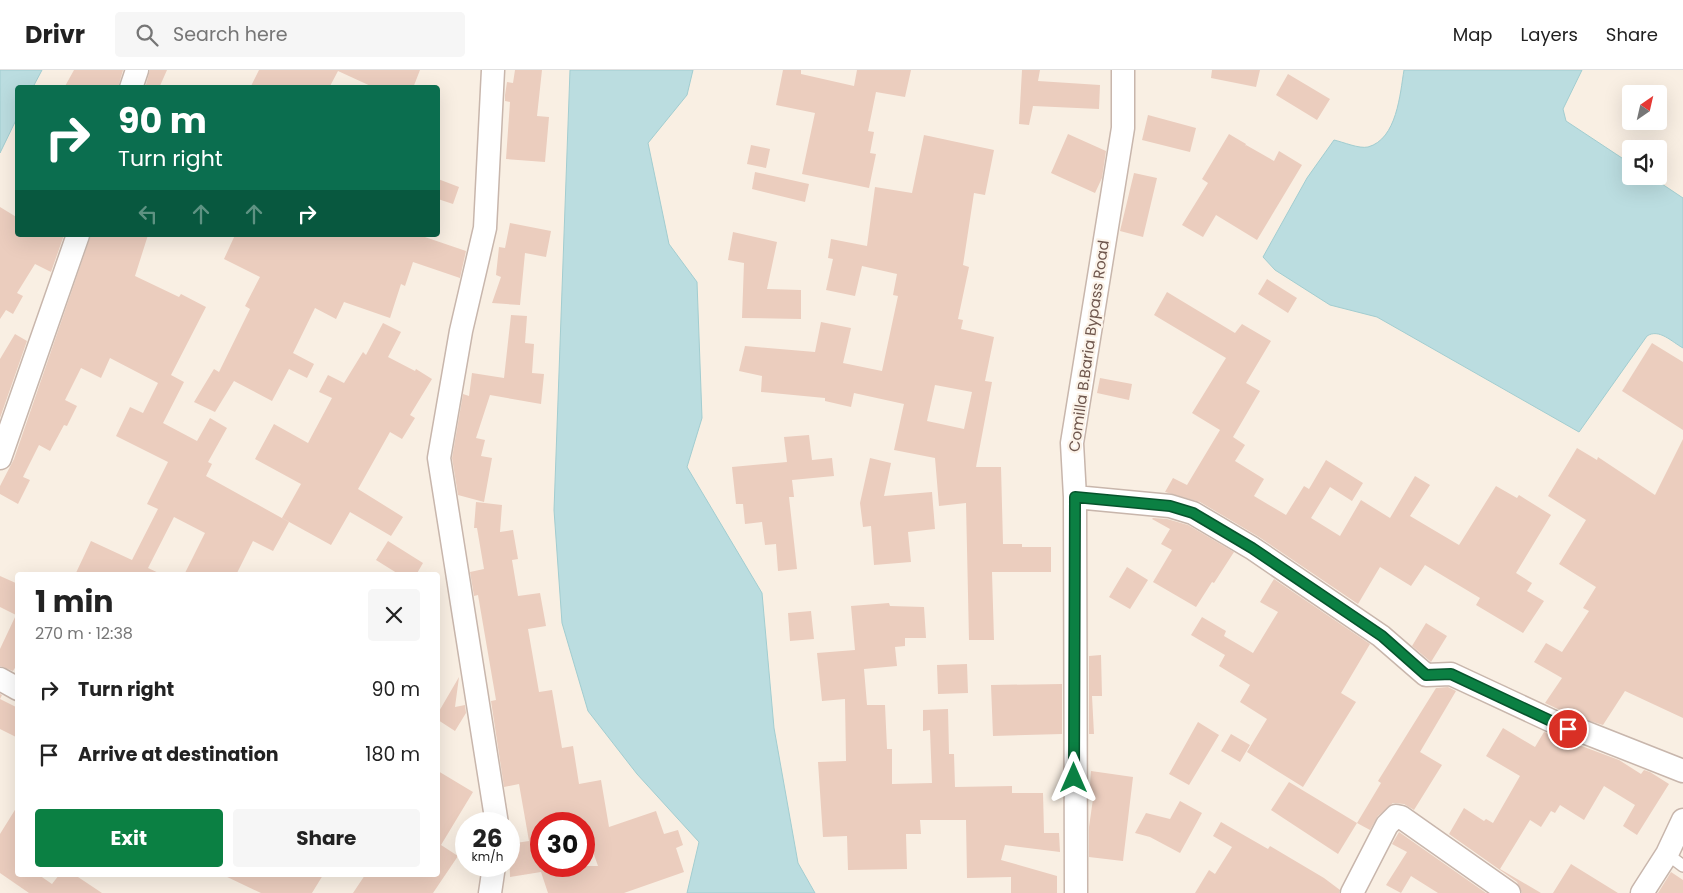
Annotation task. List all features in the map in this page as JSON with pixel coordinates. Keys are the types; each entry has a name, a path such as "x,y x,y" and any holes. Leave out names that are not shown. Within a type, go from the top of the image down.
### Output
{"street":[{"path":"132,85 137,70"},
{"path":"493,70 485,228 461,331 439,458 495,812"},
{"name":"Comilla B.Baria Bypass Road","path":"1076,893 1075,497 1072,443 1123,128 1123,70"},
{"path":"0,458 77,237"},
{"path":"1075,497 1170,506 1193,513 1252,548 1382,636 1426,675 1451,674 1568,729 1584,732 1683,771"},
{"path":"0,679 15,687"},
{"path":"1352,893 1388,825 1394,816 1398,816 1509,893"},
{"path":"1642,893 1675,860 1683,820"},
{"path":"490,893 492,877"}],"water":[{"path":"0,70 42,70 34,85 15,85 15,122 0,153"},
{"path":"570,70 693,70 687,95 648,143 669,244 697,282 702,418 687,467 762,593 774,728 798,863 815,893 687,893 699,842 637,774 588,711 562,623 554,510"},
{"path":"1404,70 1582,70 1563,109 1566,121 1622,158 1622,185 1664,185 1683,198 1683,348 1661,335 1652,334 1647,336 1579,432 1377,317 1330,305 1275,270 1263,257 1307,178 1334,140 1364,147 1378,142 1391,125 1398,103"}],"building":[{"path":"74,70 123,70 119,85 66,85"},
{"path":"150,70 167,70 160,85 146,85"},
{"path":"259,70 420,70 414,85 368,85 338,71 331,85 252,85"},
{"path":"515,70 542,70 537,116 549,117 545,162 506,159 510,102 505,101 505,95 507,82 513,83"},
{"path":"783,70 801,70 801,74 854,86 857,70 911,70 905,97 876,92 868,131 874,132 870,153 876,154 869,188 802,174 815,113 776,105"},
{"path":"1022,70 1040,70 1038,81 1100,85 1099,109 1033,106 1029,125 1019,124"},
{"path":"1212,70 1260,70 1256,87 1211,78"},
{"path":"1288,74 1330,99 1317,120 1276,95"},
{"path":"1148,115 1196,128 1190,152 1142,140"},
{"path":"1068,134 1106,151 1102,178 1095,193 1051,173"},
{"path":"1229,134 1246,144 1245,146 1274,161 1279,151 1302,165 1257,240 1216,215 1203,237 1182,225 1208,183 1202,179"},
{"path":"924,135 994,150 985,195 974,193 963,265 969,267 958,319 963,320 961,329 994,337 985,381 992,382 976,467 1001,467 1003,544 1022,544 1022,547 1051,547 1051,572 992,572 994,640 969,640 966,503 939,506 935,458 894,450 904,404 854,393 851,407 825,401 825,398 761,392 762,376 739,371 745,346 815,352 821,322 851,328 843,363 882,371 898,296 893,295 897,274 862,266 855,296 826,290 833,259 828,258 831,239 867,246 875,187 912,193","holes":["935,385 972,392 964,429 927,421"]},
{"path":"751,145 770,149 766,168 747,164"},
{"path":"755,172 809,184 805,202 752,189"},
{"path":"1134,173 1157,178 1143,237 1120,231"},
{"path":"440,180 459,187 453,204 440,200"},
{"path":"0,207 15,216 15,237 63,237 51,272 35,264 17,293 23,296 13,314 6,310 0,319"},
{"path":"510,223 551,231 546,257 525,253 520,305 492,303 501,277 496,275 499,247 505,248"},
{"path":"733,232 777,242 767,289 801,290 801,319 742,318 744,263 728,260"},
{"path":"90,237 147,237 135,276 179,297 181,294 206,307 171,375 184,382 163,423 197,441 210,418 227,428 208,462 212,464 206,476 289,522 273,551 253,541 238,572 186,572 205,533 174,517 148,568 157,572 76,572 91,541 132,560 158,509 147,504 168,462 116,436 130,407 143,413 158,383 110,358 101,378 81,368 65,400 77,406 67,426 64,425 50,451 39,445 23,477 30,480 18,504 0,494 0,486 14,459"},
{"path":"234,237 425,237 466,251 460,278 413,262 405,286 401,284 390,318 344,302 336,319 315,308 293,353 314,364 307,378 289,369 272,401 234,381 215,412 194,402 214,369 219,372 250,309 245,306 260,277 224,259"},
{"path":"1267,279 1297,298 1288,313 1258,294"},
{"path":"1167,292 1235,333 1242,324 1271,341 1246,383 1260,391 1233,437 1245,445 1235,461 1264,479 1254,496 1286,515 1304,486 1309,489 1326,460 1363,483 1352,501 1330,487 1311,518 1340,536 1361,500 1390,518 1415,476 1430,485 1410,516 1459,545 1496,486 1517,498 1519,495 1551,515 1516,573 1532,583 1527,591 1544,601 1523,633 1476,605 1480,598 1425,565 1411,586 1380,567 1358,604 1259,537 1200,502 1165,492 1173,478 1187,485 1220,430 1192,413 1226,358 1154,315"},
{"path":"511,315 527,316 525,343 534,344 532,373 544,374 541,404 490,395 476,438 485,440 481,456 492,458 484,502 458,495 452,458 463,394 469,396 472,373 504,378"},
{"path":"383,323 401,332 388,357 415,371 416,369 432,379 410,415 415,418 402,439 390,432 358,489 403,517 391,536 350,512 331,545 282,518 301,484 255,459 274,424 308,443 332,398 319,392 328,375 344,383 363,352 366,355"},
{"path":"15,334 27,341 0,418 0,359"},
{"path":"1652,343 1683,362 1683,430 1622,391"},
{"path":"1100,378 1132,384 1129,400 1097,393"},
{"path":"809,435 812,460 832,458 834,476 792,480 794,497 789,497 797,569 778,571 776,544 765,545 762,522 745,524 743,504 736,504 732,467 787,462 784,437"},
{"path":"1683,439 1683,718 1625,691 1603,725 1573,716 1545,703 1562,678 1534,662 1546,643 1562,652 1589,611 1583,608 1596,587 1559,564 1586,520 1548,496 1577,448 1597,460 1598,457 1655,495"},
{"path":"870,458 891,463 884,496 932,492 935,529 908,532 911,562 874,565 871,526 863,527 860,503"},
{"path":"476,502 502,505 500,532 513,530 518,559 512,560 518,596 540,593 546,626 528,629 539,692 552,690 562,748 573,746 579,784 601,780 609,827 656,811 664,834 678,830 683,845 676,848 684,872 624,893 548,893 543,877 595,877 595,866 598,866 595,858 595,812 530,812 530,874 520,875 520,842 529,841 519,784 504,787 491,701 496,700 478,595 474,596 470,572 484,569 477,528 474,528"},
{"path":"1153,518 1167,519 1188,525 1234,552 1196,607 1153,582 1172,550 1161,544 1170,529"},
{"path":"388,541 423,563 418,572 395,572 376,560"},
{"path":"1127,567 1148,580 1130,609 1109,597"},
{"path":"0,576 15,583 15,614 0,607"},
{"path":"1274,579 1370,644 1341,693 1356,702 1303,787 1247,752 1267,719 1240,702 1250,685 1219,666 1225,655 1191,635 1202,617 1226,631 1224,636 1253,653 1278,612 1260,602"},
{"path":"889,603 890,606 924,607 926,638 905,638 905,646 895,647 897,666 864,669 867,705 885,705 887,749 892,749 892,784 932,783 930,730 923,731 923,710 948,709 949,754 954,754 955,787 1012,786 1012,793 1043,793 1044,833 1059,833 1060,852 1005,845 1001,860 1057,876 1057,893 1011,893 1011,877 967,878 966,820 920,820 921,834 906,834 907,869 848,870 847,836 823,837 818,762 846,761 845,699 822,701 817,653 855,650 851,606"},
{"path":"811,611 814,639 790,641 788,613"},
{"path":"15,617 15,668 13,671 0,666 0,649"},
{"path":"1426,623 1447,636 1431,662 1412,646"},
{"path":"1101,655 1102,696 1092,696 1094,734 1089,734 1089,656"},
{"path":"967,664 968,693 938,694 937,665"},
{"path":"459,677 455,707 465,705 466,713 455,731 440,721 440,710"},
{"path":"1062,684 1062,734 993,736 991,685"},
{"path":"1448,687 1456,691 1420,752 1442,765 1414,810 1404,804 1393,803 1378,816 1370,830 1357,823 1381,783 1378,781 1436,688"},
{"path":"0,699 15,706 15,736 0,729"},
{"path":"1198,722 1219,735 1189,785 1169,774"},
{"path":"1503,728 1535,747 1544,732 1619,760 1641,774 1644,770 1650,772 1669,784 1637,835 1623,826 1635,805 1604,786 1584,820 1560,805 1555,813 1551,811 1541,827 1530,820 1500,869 1541,893 1522,893 1517,882 1449,834 1464,808 1484,821 1486,819 1493,823 1520,776 1486,756"},
{"path":"1231,734 1250,745 1240,762 1221,751"},
{"path":"1091,771 1133,777 1123,861 1089,857 1089,827 1093,799 1089,799"},
{"path":"440,772 473,792 461,812 455,812 455,822 441,845 455,854 455,860 433,893 353,893 364,877 440,877"},
{"path":"1289,782 1357,823 1338,854 1271,810"},
{"path":"1180,801 1202,813 1180,853 1150,837 1135,833 1146,813 1170,819"},
{"path":"15,810 15,877 42,877 52,884 57,877 78,877 102,893 29,893 0,873 0,834"},
{"path":"1221,822 1268,849 1270,846 1324,878 1340,890 1339,893 1195,893 1209,870 1215,874 1232,847 1213,836"},
{"path":"1399,832 1486,893 1438,893 1411,876 1401,893 1386,885 1407,852 1392,844"},
{"path":"1571,864 1618,893 1553,893"},
{"path":"1671,872 1683,880 1683,893 1658,893"},
{"path":"227,877 322,877 312,893 261,893"}],"route":[{"path":"1074,778 1075,497 1170,506 1182,508 1193,513 1252,548 1382,636 1426,675 1451,674 1568,729"}]}
